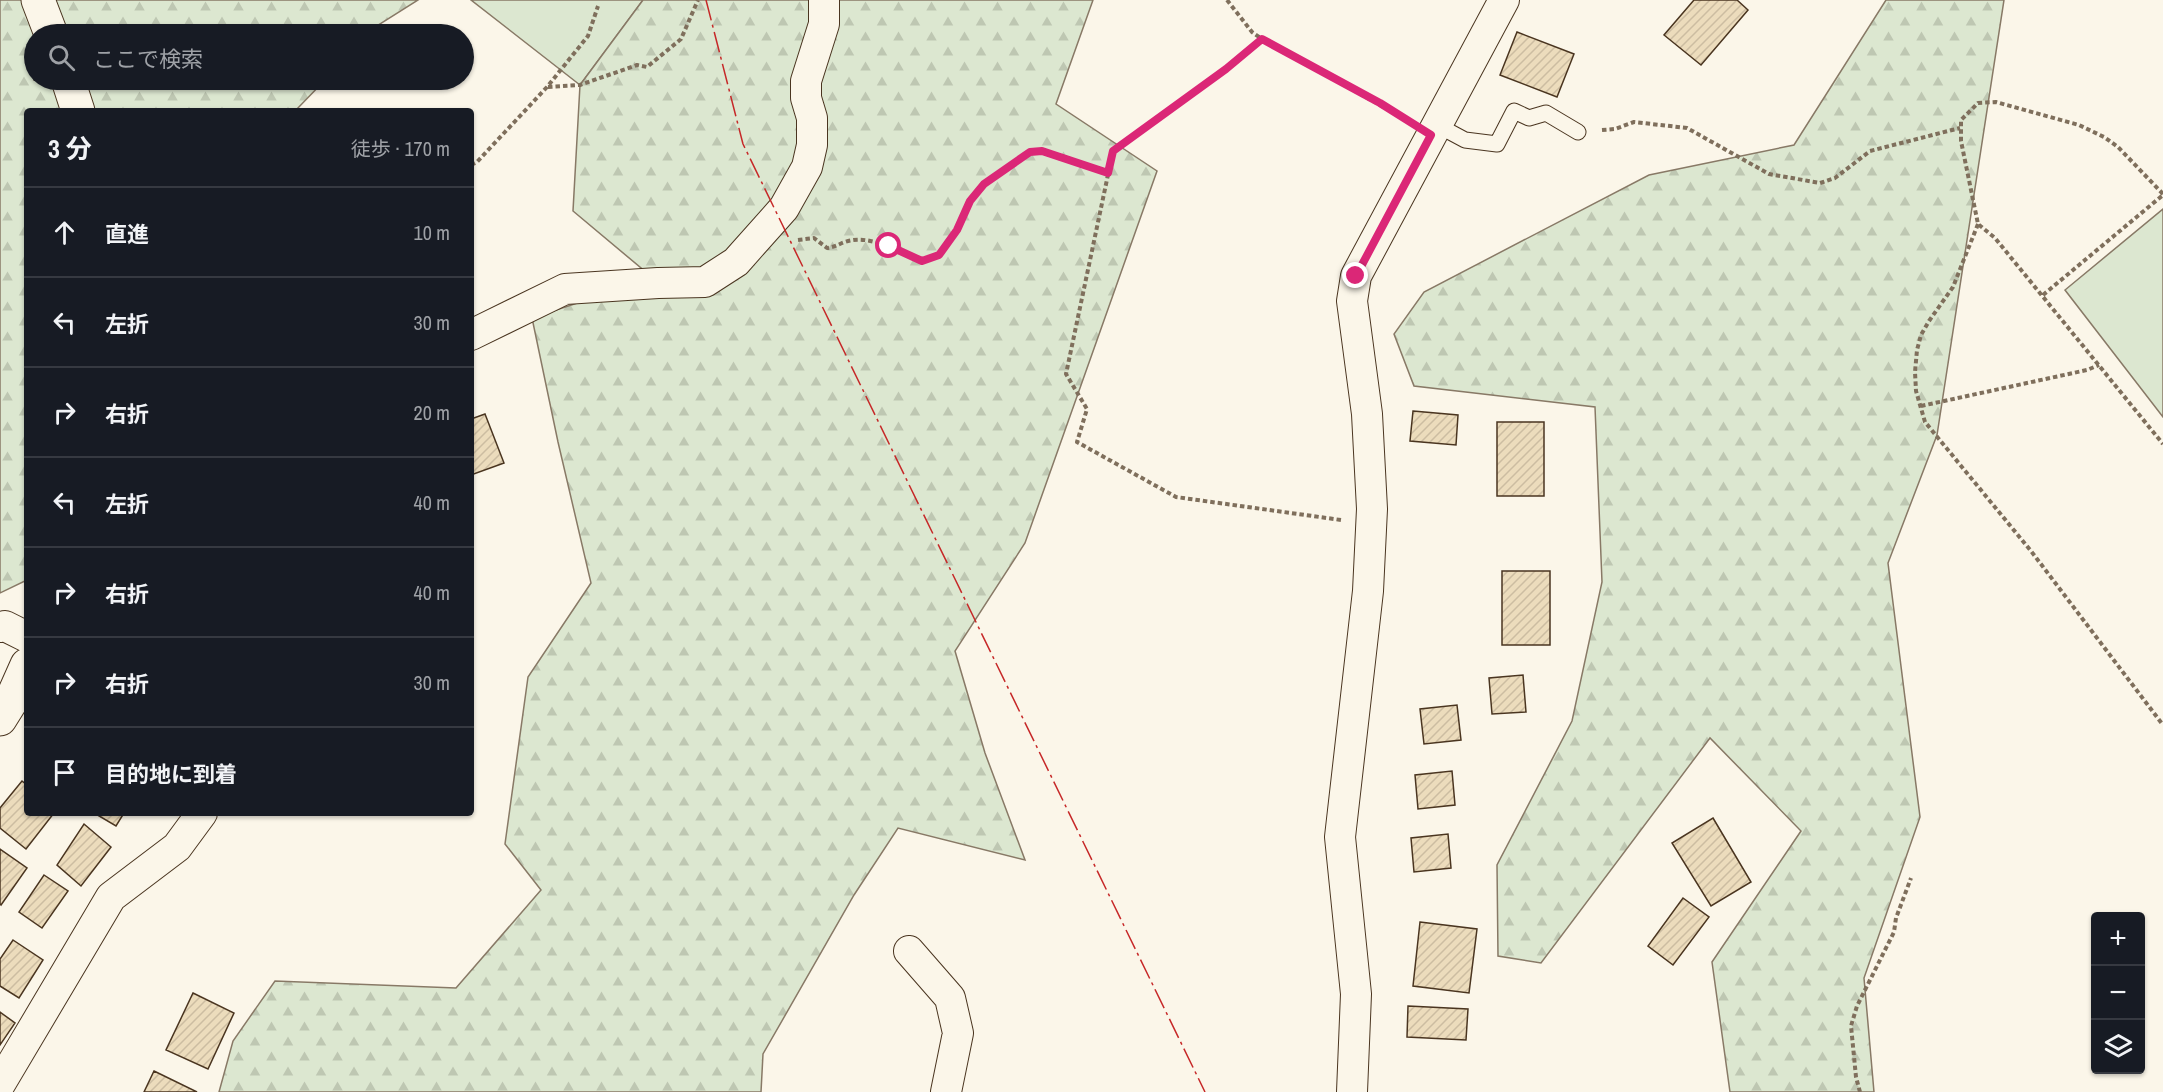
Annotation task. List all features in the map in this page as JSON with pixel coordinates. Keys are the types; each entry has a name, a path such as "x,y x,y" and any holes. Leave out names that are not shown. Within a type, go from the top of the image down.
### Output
{"street":[{"path":"38,0 47,24"},
{"path":"474,334 565,289 658,282 705,282 736,262 784,208 807,167 812,145 812,118 806,98 806,81 824,24 824,0"},
{"path":"1352,1092 1356,994 1340,837 1368,591 1372,509 1367,414 1352,301 1356,276 1504,0"},
{"path":"71,90 77,108"},
{"path":"0,627 5,626 24,636"},
{"path":"0,718 10,703 24,672"},
{"path":"0,1084 111,897 177,847 200,816"},
{"path":"909,951 950,998 958,1033 945,1092"}],"lane":[{"path":"1434,130 1465,140 1497,144 1514,111 1529,118 1546,113 1578,132"}],"path":[{"path":"547,87 580,85 637,65 647,68 681,39 698,0"},
{"path":"1227,0 1252,32 1262,39 1434,130"},
{"path":"474,164 547,87 588,36 598,6"},
{"path":"1262,39 1226,69 1113,151 1066,374 1087,410 1077,442 1176,497 1371,524"},
{"path":"2043,295 2163,195 2118,147 2104,137 2079,125 1996,102 1978,103 1961,120 1960,128 1978,224 1953,286 1921,335 1915,372 1917,392 1925,422 2031,551 2163,725"},
{"path":"1578,132 1615,129 1634,122 1688,128 1769,174 1820,183 1835,178 1870,151 1960,128"},
{"path":"789,243 814,238 827,248 844,242 864,240 889,246 922,261 939,255 957,230 970,201 984,184 1030,152 1042,151 1108,173"},
{"path":"1978,224 1995,238 2043,295 2163,444"},
{"path":"1921,406 2087,370 2099,365"},
{"path":"1860,1092 1856,1077 1851,1026 1857,1006 1894,932 1896,918 1911,878"}],"green space":[{"path":"0,0 418,0 380,24 24,24 24,90 315,90 298,108 24,108 24,581 0,593"},
{"path":"471,0 643,0 580,85"},
{"path":"643,0 1093,0 1056,104 1157,171 1025,543 955,651 985,753 1025,860 898,828 854,895 763,1054 761,1092 219,1092 233,1041 275,981 456,988 541,890 505,844 528,677 591,583 532,318 653,278 573,211 580,85"},
{"path":"1886,0 2004,0 1937,435 1888,563 1920,817 1864,978 1874,1092 1730,1092 1712,962 1801,831 1710,738 1541,963 1498,956 1497,865 1572,721 1602,582 1595,407 1414,386 1394,334 1424,292 1649,175 1794,145"},
{"path":"2163,209 2163,417 2065,290"}],"building":[{"path":"1694,0 1737,0 1748,10 1701,65 1664,35"},
{"path":"1517,32 1574,54 1557,97 1500,75"},
{"path":"1413,411 1458,415 1456,445 1410,441"},
{"path":"485,414 504,463 474,474 474,418"},
{"path":"1497,422 1544,422 1544,496 1497,496"},
{"path":"1502,571 1550,571 1550,645 1502,645"},
{"path":"1523,675 1526,712 1492,714 1489,678"},
{"path":"1457,705 1461,740 1424,744 1420,709"},
{"path":"1452,771 1455,805 1418,809 1415,775"},
{"path":"22,781 24,783 24,816 52,816 26,849 0,828 0,808"},
{"path":"99,816 122,816 116,826"},
{"path":"1713,818 1751,882 1711,906 1672,843"},
{"path":"84,824 111,847 81,886 57,865"},
{"path":"1448,834 1451,868 1414,872 1411,838"},
{"path":"0,849 27,868 1,905 0,904"},
{"path":"44,875 68,891 42,928 19,912"},
{"path":"1683,898 1709,917 1673,965 1648,946"},
{"path":"1420,922 1477,929 1469,993 1413,986"},
{"path":"13,940 43,960 19,998 0,986 0,959"},
{"path":"193,993 234,1013 208,1069 166,1050"},
{"path":"1408,1006 1468,1009 1466,1040 1407,1037"},
{"path":"0,1012 15,1023 0,1045"},
{"path":"154,1071 197,1092 144,1092"}],"power":[{"path":"706,0 743,144 1205,1092"}],"route":[{"path":"889,246 922,261 939,255 957,230 970,201 984,184 1030,152 1042,151 1108,173 1113,151 1130,141 1157,118 1226,69 1262,39 1380,103 1431,135 1356,276"}]}
